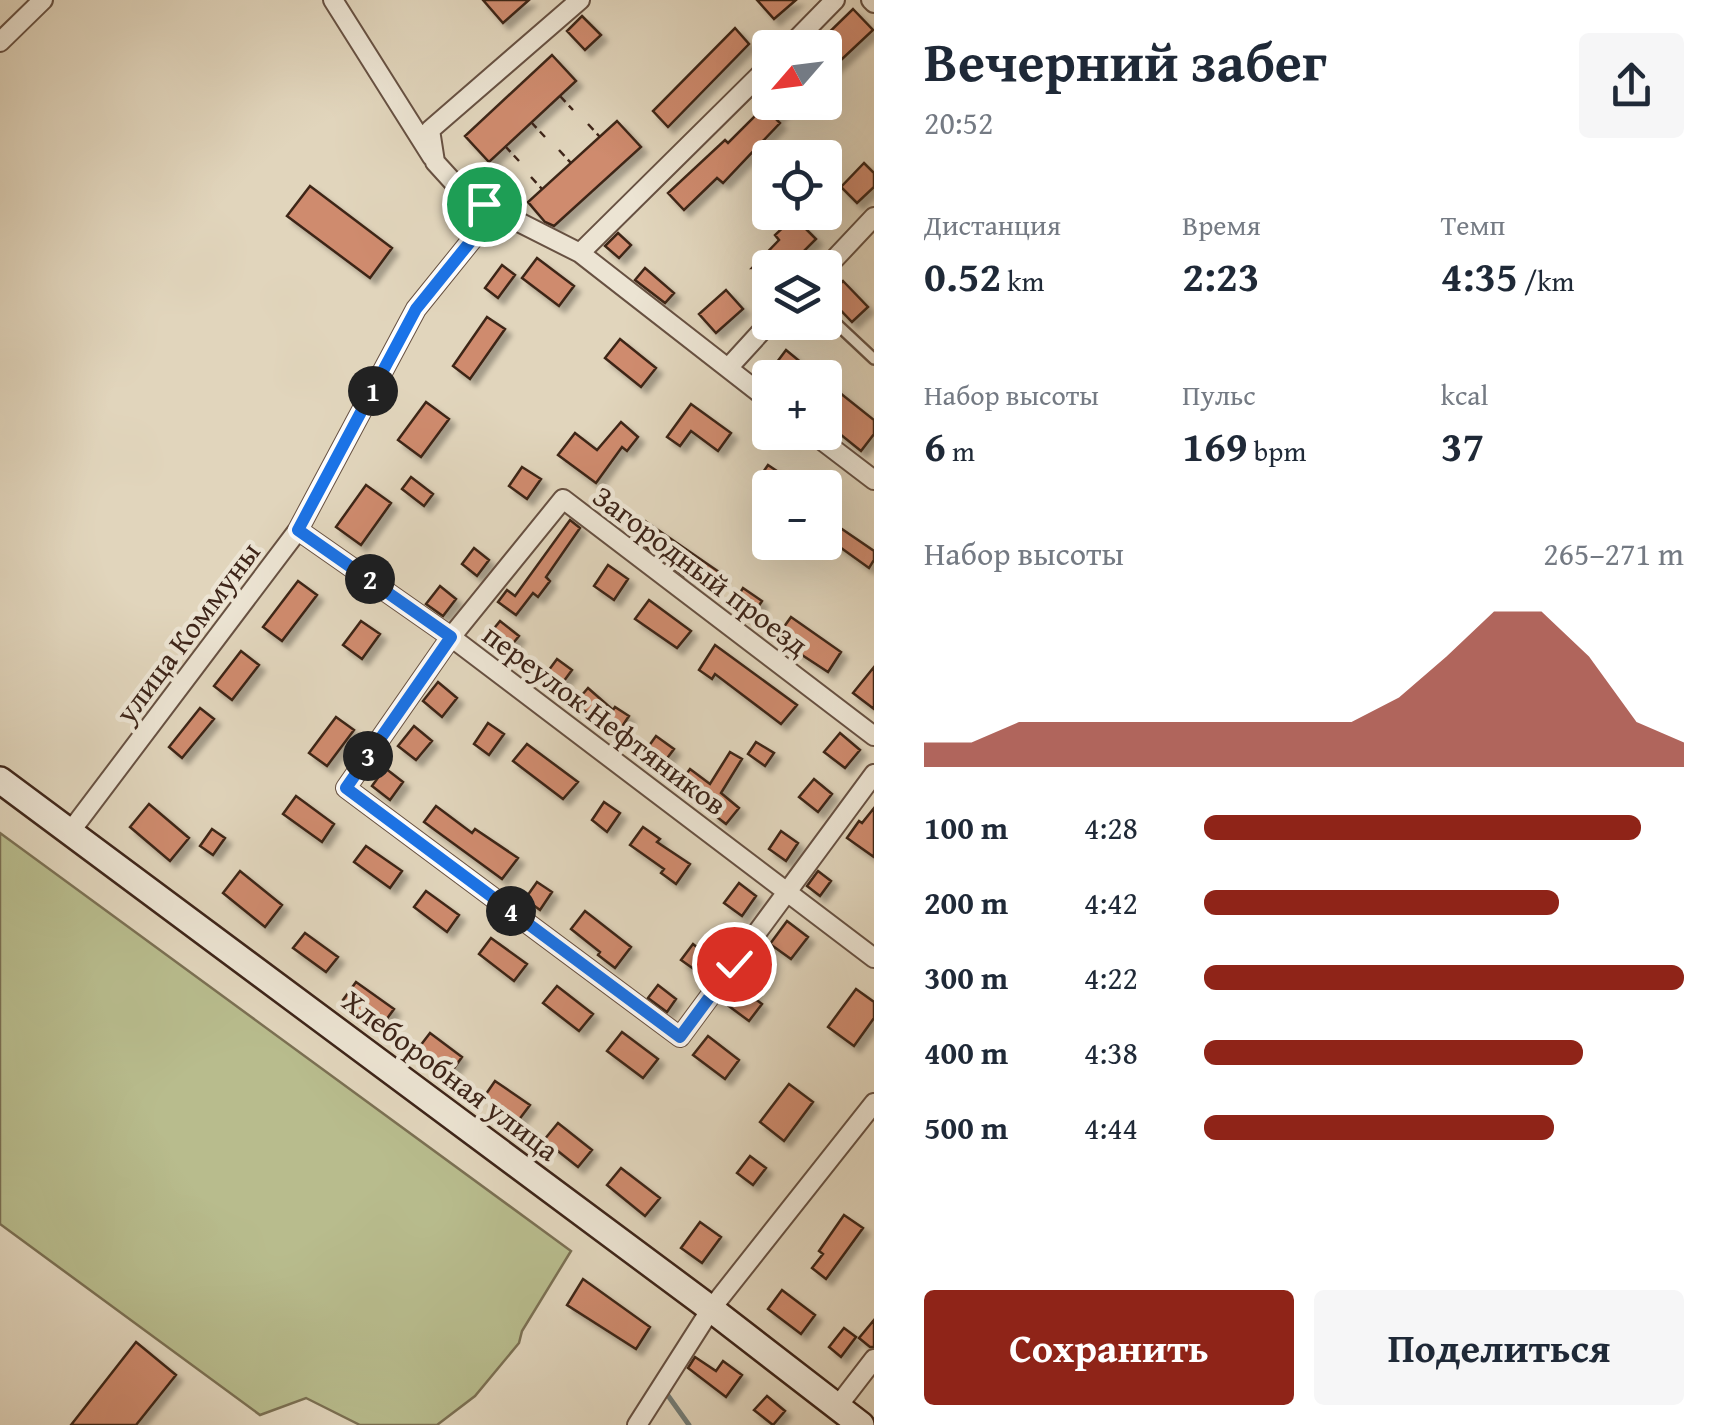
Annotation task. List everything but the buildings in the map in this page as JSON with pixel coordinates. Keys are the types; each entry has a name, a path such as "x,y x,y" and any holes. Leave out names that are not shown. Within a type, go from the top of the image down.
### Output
{"main road":[{"name":"Хлеборобная улица","path":"0,780 711,1309 860,1425"}],"street":[{"path":"0,42 43,0"},
{"path":"333,0 435,162 464,195 580,253 752,386"},
{"path":"435,162 430,130 580,0"},
{"path":"806,30 835,0"},
{"path":"580,253 752,83"},
{"name":"улица Коммуны","path":"70,832 298,530 416,309 483,226 504,212"},
{"path":"842,251 874,217"},
{"path":"728,368 754,340"},
{"path":"835,450 874,480"},
{"name":"Загородный проезд","path":"874,736 562,499 451,637 346,788 680,1037 874,774"},
{"name":"переулок Нефтяников","path":"298,530 451,637 874,958"},
{"path":"637,1425 711,1309 874,1103"},
{"path":"838,1407 874,1359"}],"lane":[{"path":"842,330 874,359"}],"path":[{"path":"560,96 573,110"},
{"path":"532,122 545,136"},
{"path":"588,124 600,137"},
{"path":"505,146 519,161"},
{"path":"559,150 571,163"},
{"path":"531,177 542,189"}],"green space":[{"path":"0,833 571,1251 522,1331 519,1343 475,1396 437,1425 360,1425 306,1398 260,1415 0,1224"}],"waterway":[{"path":"664,1390 689,1425"}],"route":[{"path":"484,204 504,212 483,226 416,309 298,530 451,637 346,788 680,1037 734,964"}]}
